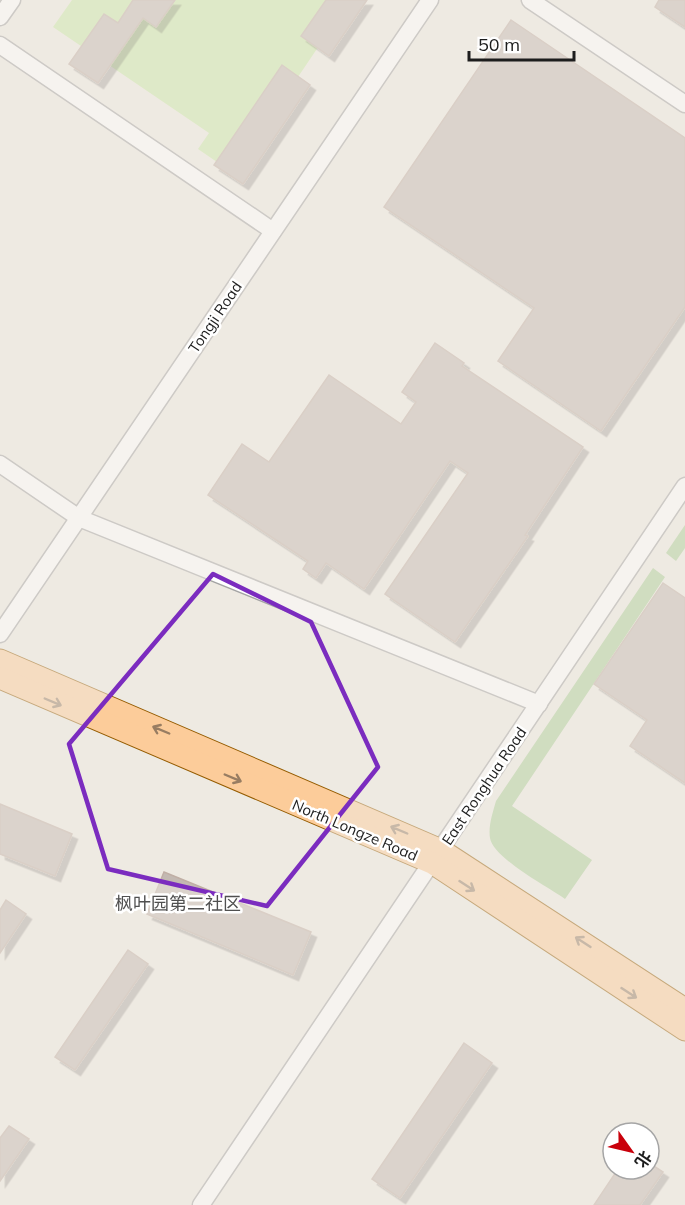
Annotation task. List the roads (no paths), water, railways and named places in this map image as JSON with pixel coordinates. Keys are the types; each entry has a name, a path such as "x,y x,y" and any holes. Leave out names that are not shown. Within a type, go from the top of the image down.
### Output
{"main road":[{"name":"North Longze Road","path":"0,660 436,857 685,1009"},
{"name":"North Longze Road","path":"0,678 436,857 685,1030"}],"street":[{"path":"0,17 12,0"},
{"name":"Tongji Road","path":"0,634 430,0"},
{"path":"530,0 685,104"},
{"path":"0,45 273,231"},
{"path":"0,464 79,518 539,704"},
{"name":"East Ronghua Road","path":"201,1205 685,486"}],"district":[{"name":"枫叶园第二社区","path":"178,903"}]}
